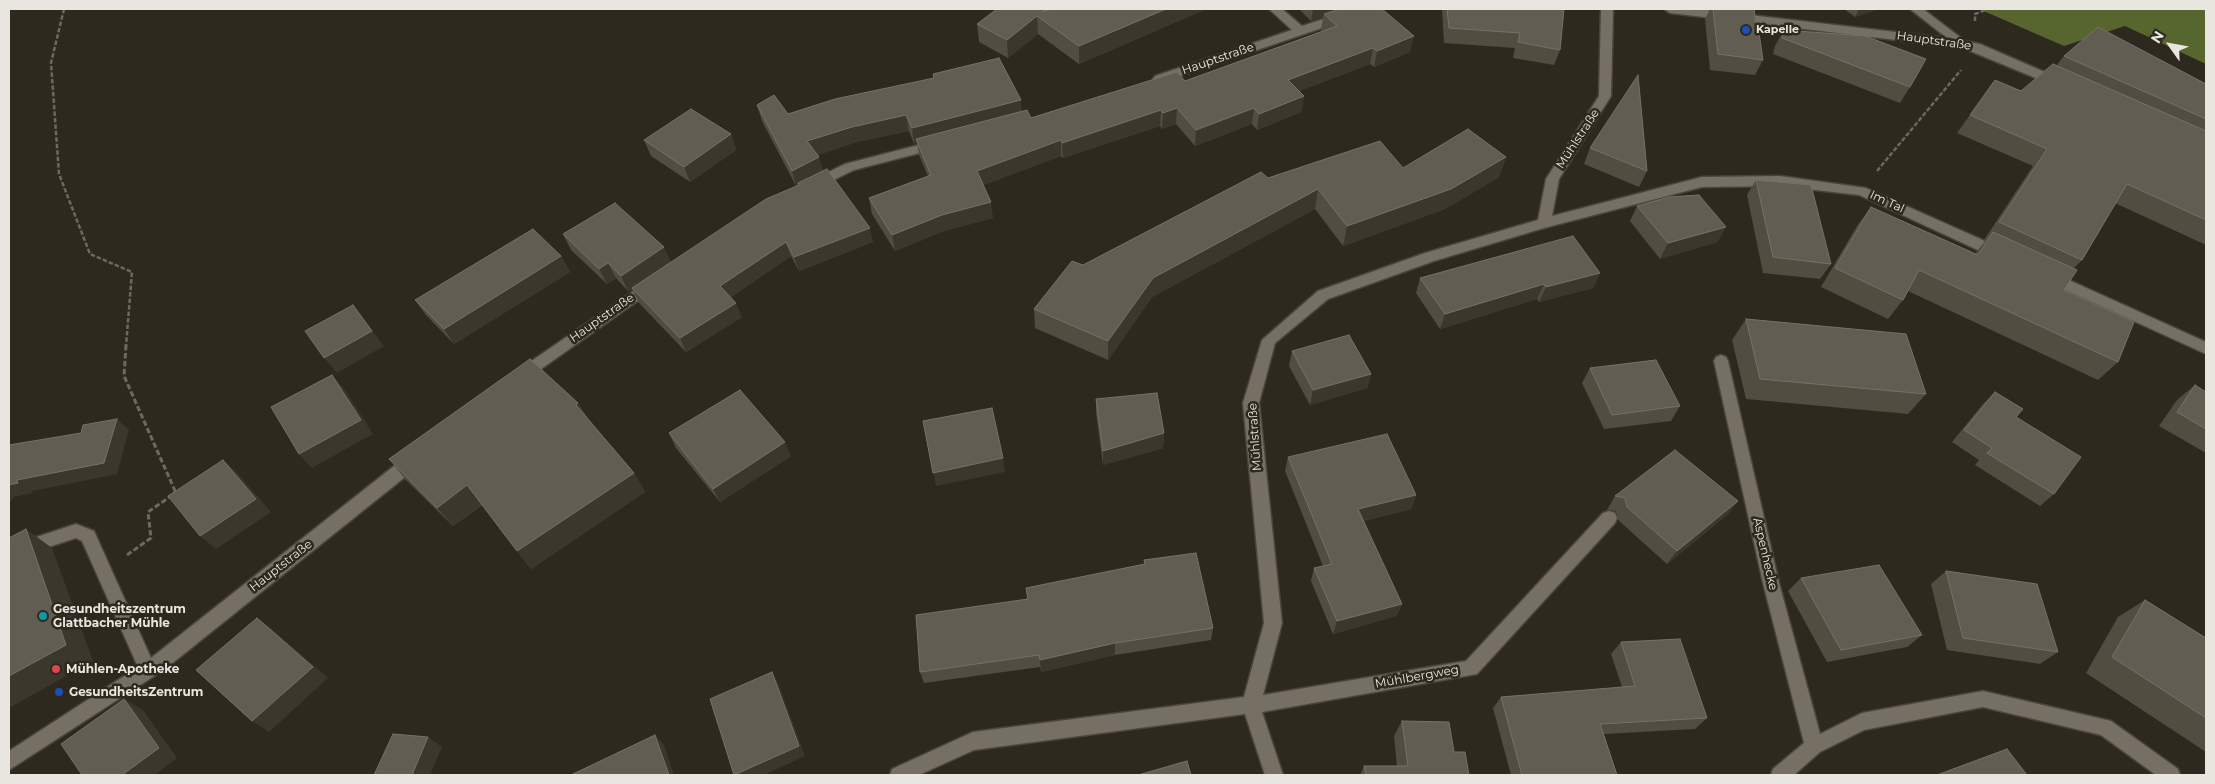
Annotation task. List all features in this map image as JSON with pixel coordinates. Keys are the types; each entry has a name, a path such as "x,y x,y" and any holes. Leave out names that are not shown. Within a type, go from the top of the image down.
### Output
{"street":[{"path":"1275,9 1300,31"},
{"name":"Hauptstraße","path":"1145,84 1365,9"},
{"name":"Mühlstraße","path":"1251,705 1273,624 1251,403 1269,340 1323,295 1430,257 1544,223 1552,179 1605,96 1607,9"},
{"name":"Hauptstraße","path":"1670,9 1963,44 2001,57 2070,88"},
{"path":"1916,9 1963,44"},
{"path":"800,192 850,167 956,139"},
{"name":"Im Tal","path":"1544,223 1702,182 1780,180 1861,191 2016,261"},
{"path":"2043,274 2206,348"},
{"name":"Hauptstraße","path":"506,387 660,279"},
{"name":"Aspenhecke","path":"1722,361 1771,583 1814,746"},
{"name":"Hauptstraße","path":"9,761 148,670 429,448"},
{"name":"Mühlbergweg","path":"1251,705 1471,668 1609,518"},
{"path":"9,553 76,532 88,536 148,670"},
{"path":"1780,775 1814,746 1862,722 1983,699 2105,727 2171,775"},
{"path":"899,775 974,741 1251,705 1274,775"}],"path":[{"path":"64,9 51,63 59,174 90,254 132,272 124,376 177,492 148,512 151,538"},
{"path":"1861,191 1966,65"}],"green space":[{"path":"1979,9 2206,9 2206,64 2125,26 2064,46"}],"building":[{"path":"997,9 1047,9 1042,12 1051,9 1166,9 1079,46 1037,16 1007,40 977,24"},
{"path":"1340,9 1382,9 1414,36 1377,51 1373,48 1288,80 1304,96 1259,114 1254,108 1196,130 1177,108 1163,113 1161,110 1062,143 1061,140 977,171 991,202 942,215 892,235 869,198 931,175 916,139 1027,110 1031,118 1177,72 1185,81 1337,26 1324,14"},
{"path":"1447,9 1564,9 1560,50 1518,42 1520,33 1449,28"},
{"path":"1713,9 1754,9 1763,60 1718,54"},
{"path":"2098,27 2206,84 2206,119 2064,56"},
{"path":"1784,30 1865,36 1926,59 1910,87 1782,38"},
{"path":"999,58 1021,100 912,128 906,115 852,127 807,141 819,157 792,171 757,105 774,95 788,114 835,99 934,78 933,74"},
{"path":"2053,64 2206,131 2206,220 2127,184 2082,260 1999,222 2047,149 1970,115 1995,80 2021,91"},
{"path":"1638,75 1647,171 1590,148"},
{"path":"691,109 731,134 684,167 644,140"},
{"path":"1468,129 1506,157 1451,189 1347,226 1318,189 1153,278 1108,341 1034,309 1072,261 1083,265 1261,172 1268,178 1380,141 1403,168"},
{"path":"827,169 870,228 794,257 786,242 720,286 736,303 680,338 632,288 766,199 799,185 798,183"},
{"path":"1756,180 1811,185 1831,264 1773,257"},
{"path":"1699,195 1726,227 1668,243 1637,206 1669,197"},
{"path":"615,203 664,247 621,276 608,263 599,269 563,234"},
{"path":"1871,207 1978,255 1993,232 2077,270 2064,290 2134,322 2118,362 1919,270 1903,300 1835,268"},
{"path":"533,229 561,256 444,329 415,300"},
{"path":"1573,236 1600,273 1546,287 1544,284 1445,314 1420,278"},
{"path":"353,305 372,331 324,358 305,331"},
{"path":"1746,319 1906,334 1926,394 1760,379"},
{"path":"1349,335 1371,374 1313,390 1292,351"},
{"path":"530,359 578,403 576,405 634,473 517,551 467,485 437,508 389,459"},
{"path":"1656,360 1680,406 1612,415 1590,368"},
{"path":"332,375 361,420 299,454 271,407"},
{"path":"2195,385 2206,392 2206,429 2177,412"},
{"path":"740,390 785,442 713,489 669,433"},
{"path":"1995,392 2023,409 2016,417 2081,457 2054,494 1987,453 1992,448 1964,430"},
{"path":"1157,393 1164,433 1103,451 1096,399"},
{"path":"992,408 1003,458 933,473 923,421"},
{"path":"117,419 104,463 17,480 18,483 9,485 9,445 81,433 83,425"},
{"path":"1387,434 1416,495 1358,509 1402,604 1337,621 1314,568 1332,564 1288,457"},
{"path":"1675,450 1738,501 1677,551 1627,507 1625,498 1615,496"},
{"path":"223,460 256,499 200,536 168,496"},
{"path":"26,529 66,645 9,676 9,538"},
{"path":"1196,553 1213,628 1115,643 1040,660 1039,655 920,672 916,615 1028,599 1026,588 1145,564 1144,560"},
{"path":"1879,565 1922,635 1841,650 1801,578"},
{"path":"1946,571 2037,584 2058,652 1963,638"},
{"path":"2145,600 2206,638 2206,718 2112,657"},
{"path":"257,618 313,667 252,721 196,670"},
{"path":"1680,639 1707,718 1600,724 1617,775 1522,775 1501,697 1635,686 1621,642"},
{"path":"772,672 799,746 734,775 710,699"},
{"path":"124,699 159,748 122,775 82,775 61,744"},
{"path":"1402,721 1449,722 1454,752 1465,752 1469,775 1366,775 1364,766 1408,766"},
{"path":"393,734 428,737 412,775 374,775"},
{"path":"655,735 669,775 573,774"},
{"path":"2007,749 2027,775 1937,775"},
{"path":"1187,761 1191,775 1138,775"}],"place":[{"name":"Kapelle","path":"1746,30"},
{"name":"Gesundheitszentrum Glattbacher Mühle","path":"43,616"},
{"name":"Mühlen-Apotheke","path":"56,669"},
{"name":"GesundheitsZentrum","path":"59,692"}]}
